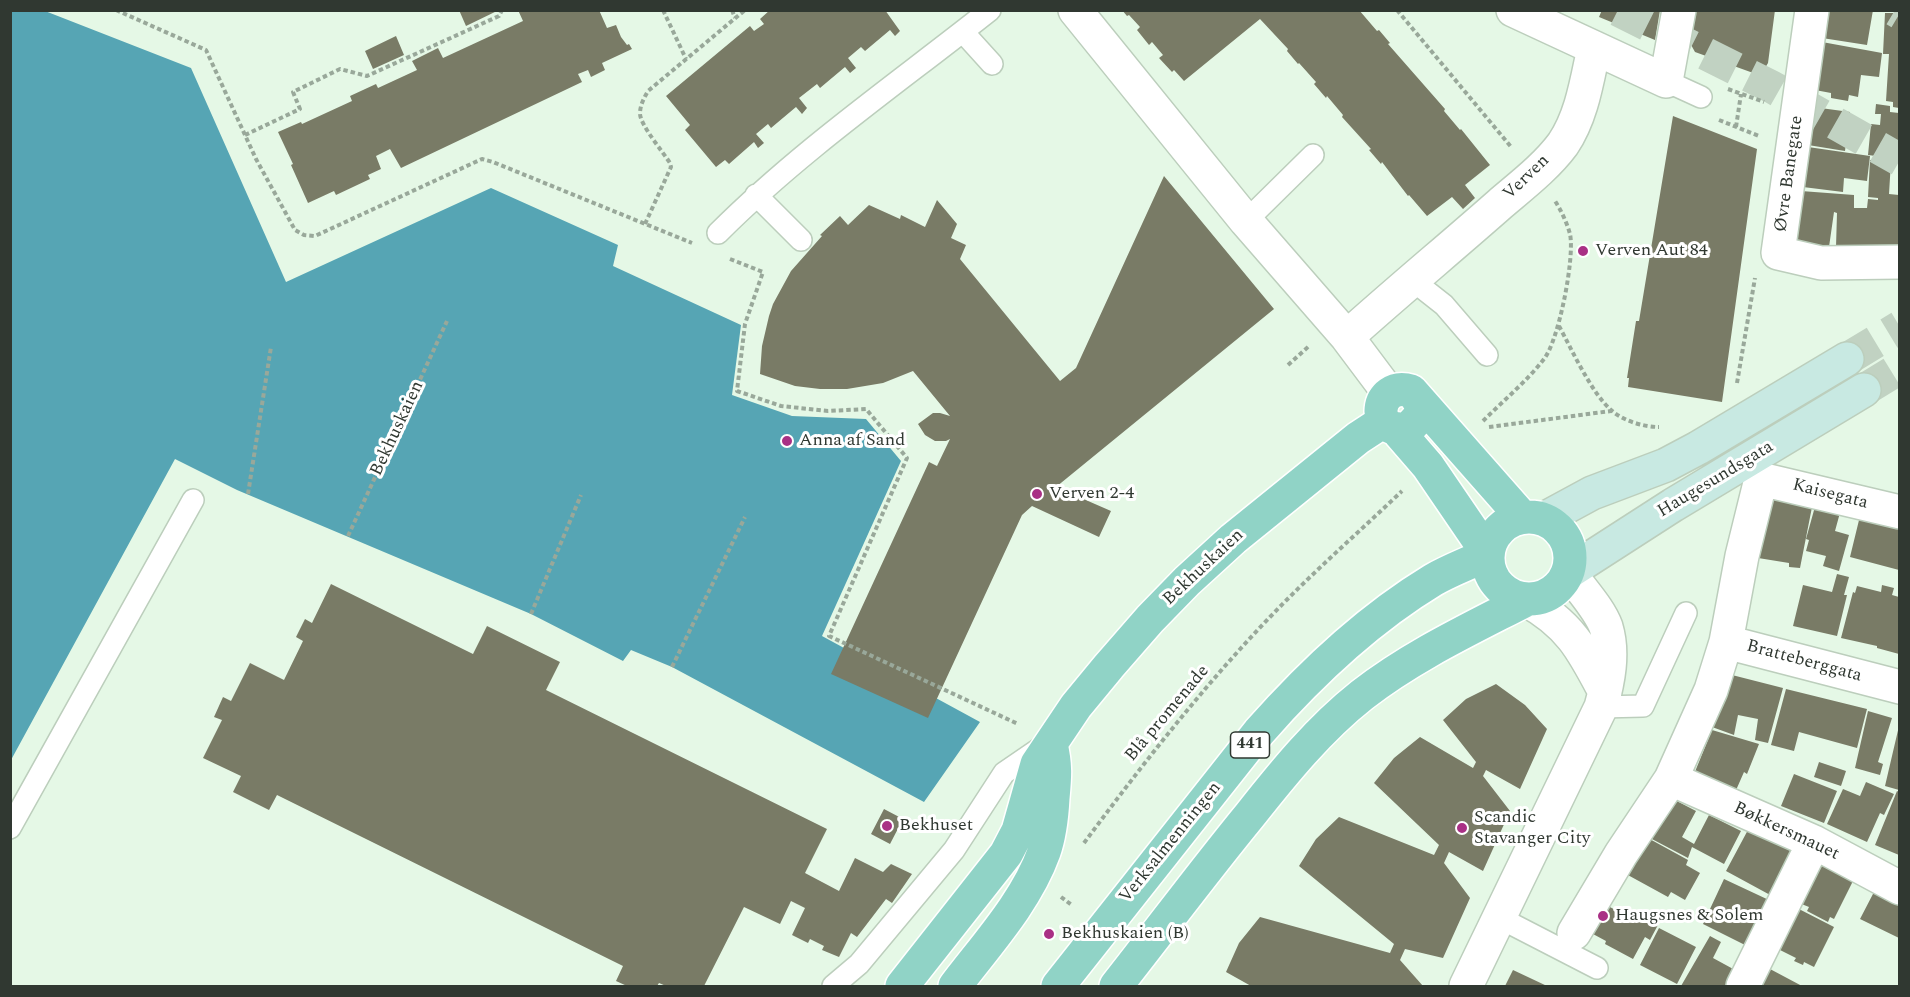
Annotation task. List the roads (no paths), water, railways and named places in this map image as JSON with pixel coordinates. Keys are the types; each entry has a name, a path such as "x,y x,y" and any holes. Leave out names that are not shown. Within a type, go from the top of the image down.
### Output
{"main road":[{"name":"Haugesundsgata","path":"1533,518 1666,465 1847,358"},
{"name":"Haugesundsgata","path":"1569,572 1673,505 1864,390"},
{"name":"Bekhuskaien","path":"902,987 1006,854 1018,831 1037,764 1050,742 1109,666 1187,581 1233,539 1390,414 1409,428 1420,416 1421,404 1455,444 1533,518"},
{"path":"1390,414 1488,554"},
{"path":"1527,600 1513,597 1498,585 1489,568 1488,554 1491,541 1498,530 1509,522 1533,518 1558,528 1567,541 1571,556 1569,572"},
{"name":"Verksalmenningen","path":"1058,987 1259,732 1297,691 1343,648 1386,613 1434,580 1488,554"},
{"name":"441","path":"1116,987 1274,785 1331,723 1360,697 1394,672 1423,654 1527,600 1540,599 1552,593 1562,584 1569,572"},
{"path":"955,987 1016,905 1034,876 1044,853 1049,833 1056,767 1050,742"},
{"path":"929,987 993,899 1006,854"}],"street":[{"path":"1075,10 1246,221 1347,337 1390,414"},
{"path":"1513,10 1666,81 1679,10"},
{"name":"Øvre Banegate","path":"1812,10 1778,253 1821,263 1899,262"},
{"name":"Verven","path":"1347,337 1474,228 1534,174 1562,145 1580,108 1594,48"},
{"name":"Kaisegata","path":"1760,483 1769,481 1899,512"},
{"name":"Bratteberggata","path":"1760,483 1742,556 1726,642 1899,687"},
{"path":"1466,987 1603,700 1610,649 1605,627 1569,572"},
{"path":"1527,600 1557,621 1573,637 1603,700"},
{"path":"1574,933 1621,854 1671,779 1711,690 1726,642"},
{"name":"Bøkkersmauet","path":"1671,779 1814,842 1899,888"},
{"path":"1743,987 1814,842"}],"lane":[{"path":"714,242 756,195 990,10"},
{"path":"963,32 992,64"},
{"path":"1666,81 1701,97"},
{"path":"1246,221 1313,155"},
{"path":"756,195 801,240"},
{"path":"1412,279 1444,304 1487,355"},
{"path":"10,828 193,500"},
{"path":"1603,700 1643,706 1686,613"},
{"name":"Bekhuskaien","path":"833,987 859,964 954,850 1004,773 1050,742"},
{"path":"1498,917 1597,968"}],"water":[{"path":"11,10 45,11 191,68 286,282 491,188 618,245 613,266 741,325 732,395 792,416 866,419 901,461 822,636 980,722 924,802 672,667 631,650 623,661 531,614 237,490 175,459 11,760"}],"tunnel":[{"path":"1618,10 1772,87 1900,160"},
{"path":"1895,10 1900,13"},
{"path":"1847,359 1900,327"},
{"path":"1864,390 1900,368"}],"place":[{"name":"Verven Aut 84","path":"1583,251"},
{"name":"Anna af Sand","path":"787,441"},
{"name":"Verven 2-4","path":"1037,494"},
{"name":"Bekhuset","path":"887,826"},
{"name":"Scandic Stavanger City","path":"1462,828"},
{"name":"Haugsnes & Solem","path":"1603,916"},
{"name":"Bekhuskaien (B)","path":"1049,934"}]}
